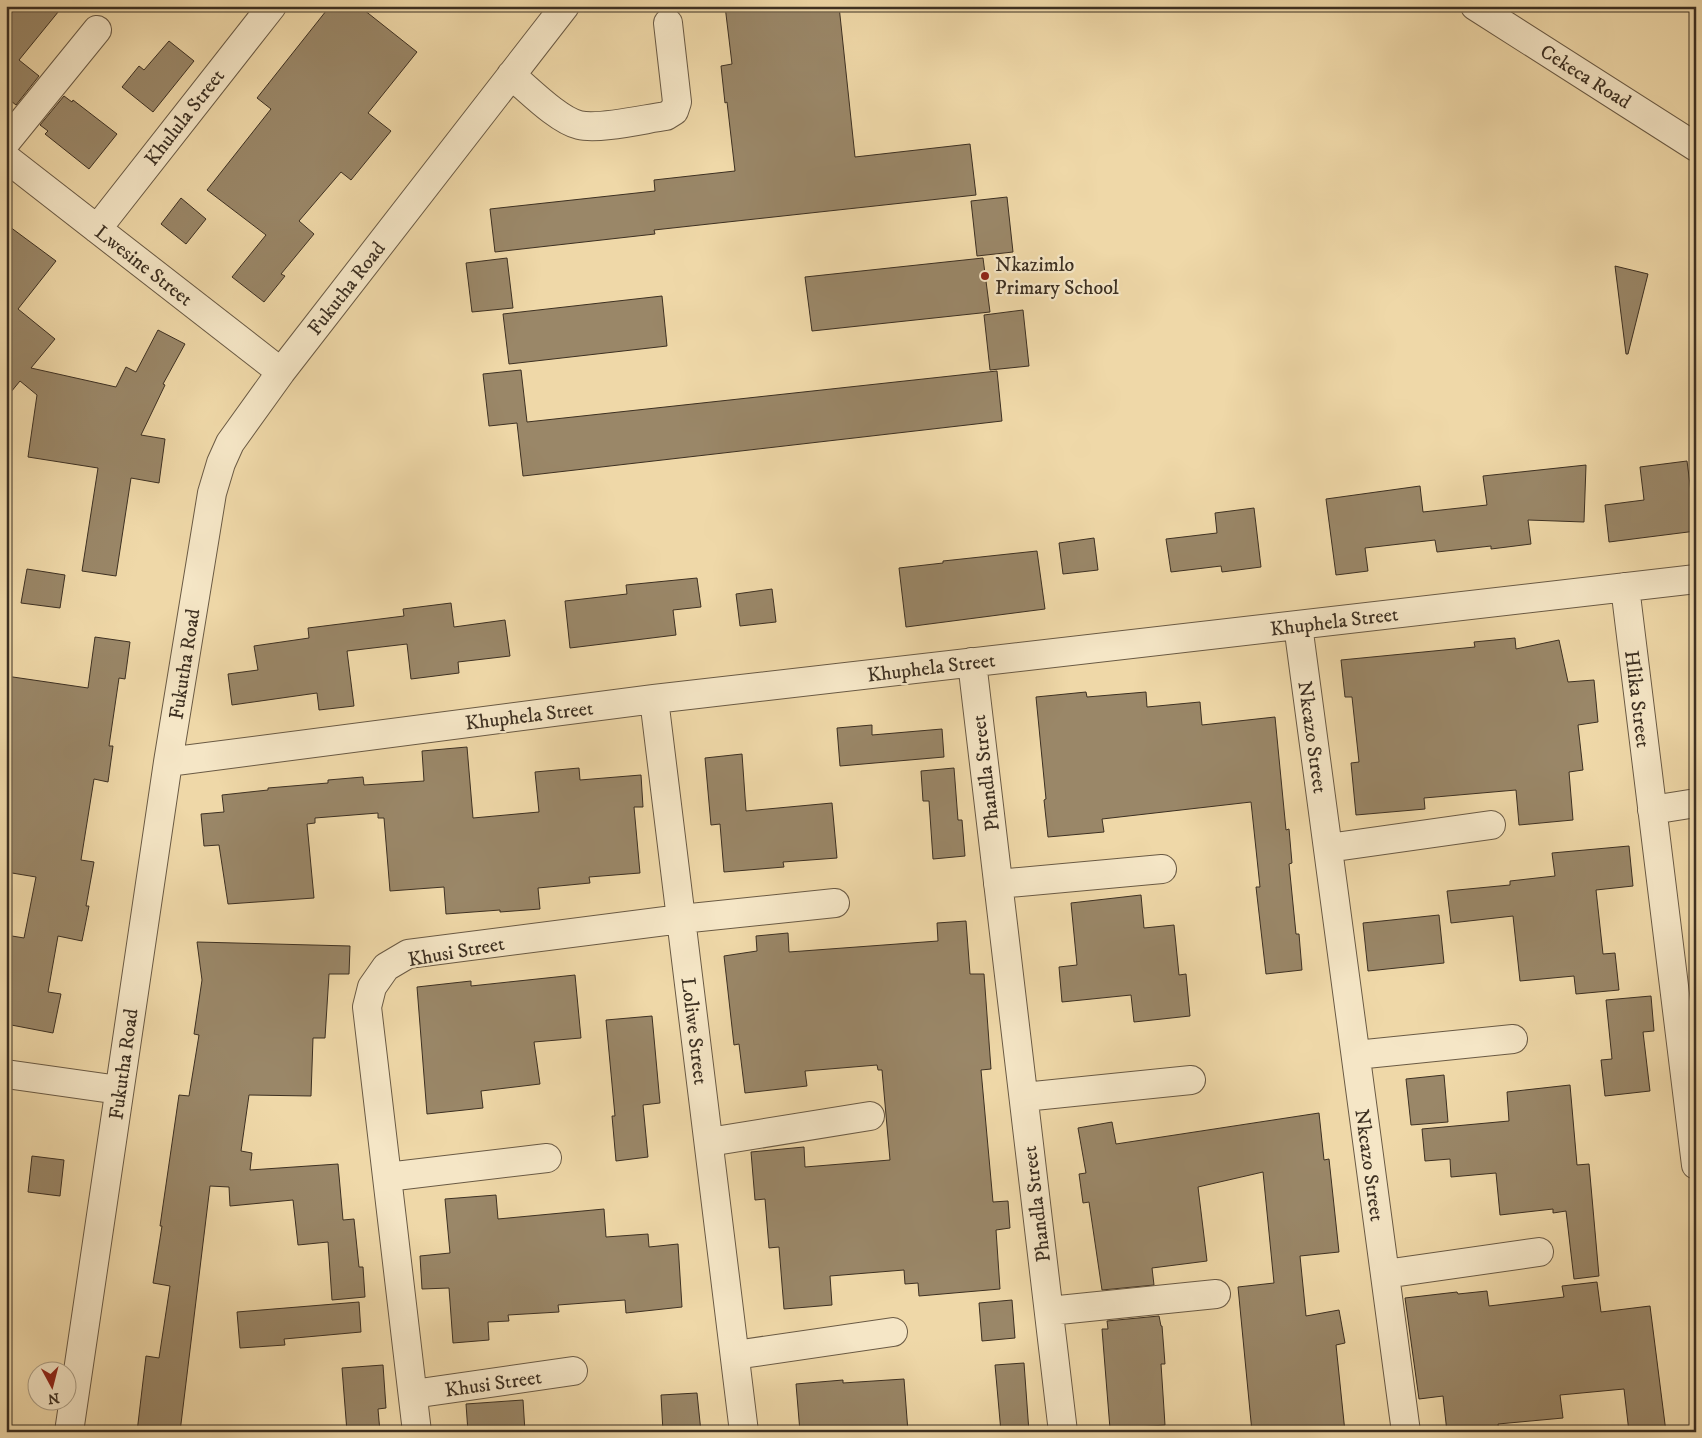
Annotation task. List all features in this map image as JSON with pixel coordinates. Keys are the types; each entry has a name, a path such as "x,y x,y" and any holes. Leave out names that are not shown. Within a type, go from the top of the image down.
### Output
{"street":[{"name":"Khulula Street","path":"97,229 272,6"},
{"name":"Fukutha Road","path":"69,1432 168,762 214,485 221,463 230,443 281,372 565,6"},
{"name":"Cekeca Road","path":"1475,6 1696,147"},
{"path":"511,75 565,119 578,125 592,127 666,116 674,111 677,102 668,22"},
{"path":"6,142 97,30"},
{"name":"Lwesine Street","path":"6,158 281,372"},
{"name":"Khuphela Street","path":"168,762 654,699 1696,579"},
{"name":"Hlika Street","path":"1624,587 1652,810 1687,1018 1696,1165"},
{"name":"Nkcazo Street","path":"1298,625 1406,1432"},
{"name":"Phandla Street","path":"972,662 1063,1432"},
{"name":"Loliwe Street","path":"654,699 744,1432"},
{"path":"1652,810 1696,803"},
{"path":"1328,848 1491,825"},
{"path":"998,884 1162,869"},
{"path":"681,919 835,903"},
{"name":"Khusi Street","path":"418,1432 367,1007 372,987 386,967 408,954 681,919"},
{"path":"1356,1055 1513,1039"},
{"path":"6,1074 119,1090"},
{"path":"1024,1097 1191,1080"},
{"path":"709,1142 870,1116"},
{"path":"387,1177 547,1158"},
{"path":"1385,1274 1539,1252"},
{"path":"1049,1311 1216,1294"},
{"path":"735,1355 893,1332"},
{"name":"Khusi Street","path":"413,1394 573,1371"}],"building":[{"path":"6,6 63,6 19,60 39,76 16,105 6,97"},
{"path":"330,6 359,6 417,52 368,113 391,131 351,180 341,172 299,221 314,234 281,274 285,276 264,302 232,277 266,235 207,190 271,109 257,98"},
{"path":"725,6 839,6 855,157 970,144 976,195 654,230 655,234 495,252 490,209 655,191 654,180 735,171 721,66 732,64"},
{"path":"169,41 194,61 153,112 122,87 139,66 144,70"},
{"path":"64,96 72,102 73,100 117,134 89,169 45,134 48,131 40,125"},
{"path":"1007,197 1013,252 977,256 971,201"},
{"path":"181,198 206,219 186,244 161,224"},
{"path":"6,224 56,261 18,309 55,339 31,368 116,387 126,367 136,372 158,330 185,344 163,384 165,385 141,435 165,439 159,483 131,478 116,576 82,571 98,468 28,457 37,395 20,381 6,398"},
{"path":"507,258 513,308 472,312 466,263"},
{"path":"983,258 990,312 812,331 805,277"},
{"path":"1615,266 1648,274 1628,354 1626,354"},
{"path":"662,296 667,346 509,364 503,314"},
{"path":"1023,310 1029,366 990,370 984,315"},
{"path":"521,370 527,422 997,371 1002,421 523,476 517,423 489,426 483,374"},
{"path":"1687,461 1696,531 1609,542 1605,505 1644,500 1640,467"},
{"path":"1586,465 1584,522 1528,520 1531,544 1491,549 1491,546 1437,552 1435,540 1365,548 1368,571 1336,575 1326,499 1420,486 1423,512 1487,505 1483,476"},
{"path":"1254,508 1261,567 1222,572 1221,566 1171,572 1166,539 1217,533 1215,513"},
{"path":"1094,538 1098,570 1063,574 1059,543"},
{"path":"1037,551 1045,609 906,627 899,568 943,563 943,561"},
{"path":"27,569 65,575 60,608 21,603"},
{"path":"697,578 701,607 673,610 676,635 570,648 565,601 627,594 626,585"},
{"path":"772,589 776,622 740,626 736,594"},
{"path":"451,603 454,627 505,620 510,656 458,662 459,673 411,679 407,644 347,651 354,706 319,710 317,693 232,705 228,674 258,670 254,646 309,638 308,628 404,616 403,609"},
{"path":"95,637 130,642 125,679 119,678 109,746 113,746 108,782 94,779 81,860 94,862 86,906 89,906 82,941 58,936 48,992 61,994 53,1033 6,1024 6,935 24,938 36,877 6,872 6,676 88,688"},
{"path":"1515,638 1516,649 1559,640 1568,682 1594,680 1598,722 1578,725 1583,770 1569,772 1573,820 1519,825 1516,790 1424,798 1425,809 1356,815 1351,763 1359,762 1352,697 1345,697 1341,660 1475,647 1474,642"},
{"path":"1086,692 1087,697 1146,692 1147,707 1200,702 1202,725 1275,717 1286,830 1289,829 1292,863 1289,864 1296,934 1299,934 1302,970 1266,974 1256,887 1260,887 1251,802 1102,819 1104,832 1048,837 1036,697"},
{"path":"872,725 872,735 942,729 944,757 840,766 837,728"},
{"path":"467,747 473,818 539,812 535,772 579,768 580,780 641,775 643,807 634,807 640,873 589,877 590,883 538,888 540,909 446,914 444,887 390,891 384,818 378,818 378,813 315,818 315,823 307,824 314,898 228,904 219,845 204,846 201,814 224,812 222,795 268,790 268,788 328,783 328,780 363,777 364,785 424,781 422,751"},
{"path":"742,754 746,811 832,803 837,858 783,862 784,867 724,872 720,824 711,825 705,758"},
{"path":"954,768 958,820 962,820 965,856 933,859 929,801 923,801 921,771"},
{"path":"1629,846 1633,886 1596,890 1603,954 1615,953 1619,990 1576,994 1574,976 1520,981 1513,916 1451,923 1447,891 1510,885 1510,881 1555,876 1552,853"},
{"path":"1141,895 1144,928 1174,925 1179,975 1186,974 1190,1016 1134,1022 1131,995 1062,1002 1059,967 1077,965 1071,903"},
{"path":"1439,915 1444,963 1368,971 1363,923"},
{"path":"966,921 970,974 984,974 991,1069 981,1070 993,1202 1008,1201 1010,1228 996,1230 1000,1289 919,1296 918,1283 905,1284 904,1270 830,1276 832,1305 784,1309 779,1247 769,1248 765,1199 755,1200 751,1152 804,1147 805,1167 890,1160 882,1070 878,1070 877,1065 805,1071 807,1086 745,1093 739,1044 734,1045 724,956 757,951 756,936 788,933 789,952 938,941 937,923"},
{"path":"197,942 350,946 349,974 329,974 325,1038 313,1038 311,1096 249,1095 241,1151 252,1153 250,1170 338,1164 343,1220 354,1219 359,1267 363,1267 365,1297 332,1300 328,1242 298,1245 293,1200 230,1206 229,1187 210,1186 180,1432 137,1432 146,1356 159,1358 170,1286 153,1283 179,1095 189,1096 199,1035 194,1034 202,980"},
{"path":"575,975 581,1038 534,1042 540,1084 481,1091 483,1108 427,1114 417,987 471,981 471,986"},
{"path":"1651,996 1654,1031 1643,1032 1650,1091 1605,1096 1601,1060 1612,1059 1606,1000"},
{"path":"652,1016 660,1103 643,1105 648,1157 616,1161 612,1116 615,1116 606,1020"},
{"path":"1444,1075 1448,1122 1411,1125 1406,1079"},
{"path":"1570,1085 1577,1165 1589,1164 1599,1276 1574,1279 1566,1211 1553,1213 1553,1209 1500,1215 1496,1173 1451,1177 1450,1159 1425,1161 1422,1129 1509,1121 1507,1092"},
{"path":"1319,1113 1324,1160 1329,1159 1339,1252 1300,1256 1306,1316 1339,1310 1345,1343 1336,1345 1345,1432 1252,1432 1238,1287 1274,1283 1263,1172 1198,1187 1207,1261 1152,1268 1154,1285 1102,1290 1089,1202 1083,1203 1079,1174 1086,1173 1078,1128 1112,1122 1116,1144"},
{"path":"32,1156 64,1160 60,1196 28,1192"},
{"path":"496,1195 498,1219 604,1209 606,1237 648,1234 649,1247 678,1244 682,1307 626,1313 625,1300 558,1305 559,1312 508,1315 509,1321 488,1322 489,1340 453,1343 449,1288 422,1289 420,1256 450,1253 445,1199"},
{"path":"1597,1282 1601,1312 1650,1306 1666,1432 1629,1432 1624,1389 1560,1395 1563,1418 1498,1424 1499,1432 1447,1432 1443,1396 1419,1399 1405,1298 1457,1292 1458,1294 1487,1291 1489,1306 1564,1297 1562,1286"},
{"path":"1012,1300 1015,1338 982,1341 979,1303"},
{"path":"359,1302 361,1332 284,1339 285,1345 240,1348 237,1312"},
{"path":"1159,1316 1162,1326 1165,1364 1161,1364 1165,1425 1110,1429 1102,1329 1108,1329 1107,1321"},
{"path":"1024,1363 1029,1432 1001,1432 995,1365"},
{"path":"383,1365 386,1408 378,1409 380,1432 347,1432 342,1368"},
{"path":"904,1379 908,1432 800,1432 796,1384 843,1380 843,1383"},
{"path":"697,1393 701,1432 663,1432 661,1395"},
{"path":"523,1400 525,1432 468,1432 466,1404"}],"place":[{"name":"Nkazimlo Primary School","path":"985,276"}]}
